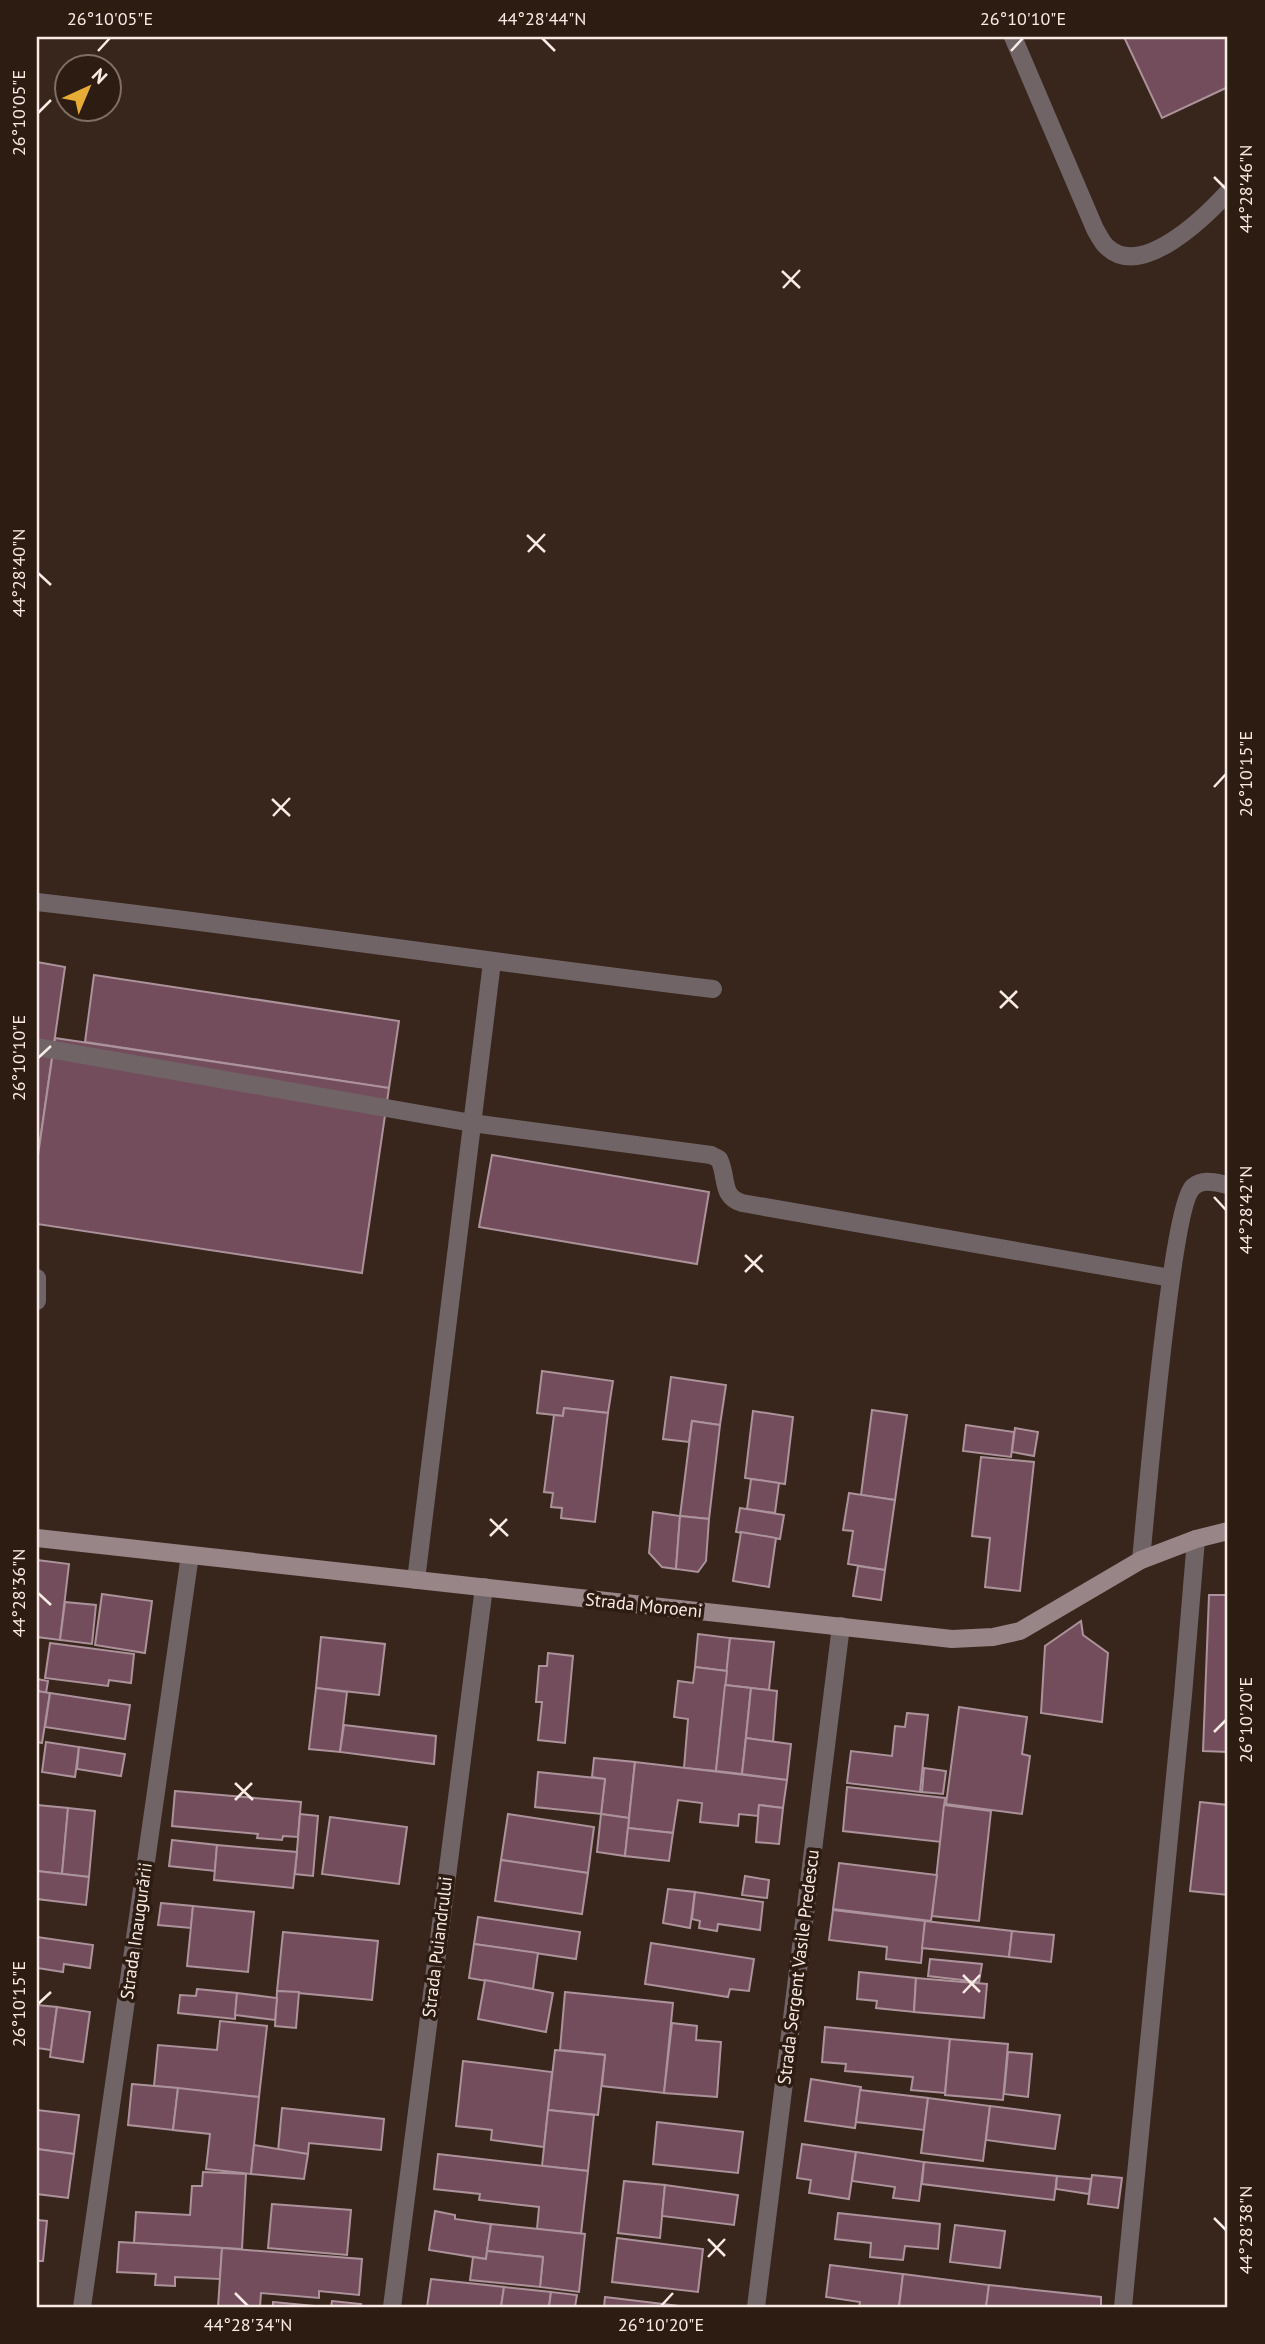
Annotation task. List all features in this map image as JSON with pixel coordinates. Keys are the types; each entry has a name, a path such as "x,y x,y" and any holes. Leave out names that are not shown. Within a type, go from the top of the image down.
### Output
{"street":[{"path":"1013,37 1095,229 1107,248 1124,256 1142,254 1160,247 1201,220 1228,192"},
{"path":"37,902 303,933 492,962 713,989"},
{"path":"416,1580 492,962"},
{"path":"37,1047 472,1123 711,1155 719,1159 723,1168 726,1192 732,1200 742,1203 1171,1278"},
{"path":"1141,1560 1171,1278 1185,1199 1193,1186 1206,1181 1228,1185"},
{"path":"37,1278 37,1301"},
{"name":"Strada Moroeni","path":"37,1538 952,1639 993,1637 1020,1631 1141,1560 1196,1539 1228,1531"},
{"path":"1123,2307 1196,1539"},
{"name":"Strada Inaugurării","path":"82,2307 190,1555"},
{"name":"Strada Puiandrului","path":"392,2307 484,1587"},
{"name":"Strada Sergent Vasile Predescu","path":"756,2307 841,1626"}],"building":[{"path":"1124,37 1228,37 1228,87 1162,118"},
{"path":"37,962 65,967 37,1162"},
{"path":"94,975 399,1021 389,1088 85,1042"},
{"path":"55,1038 389,1088 362,1273 37,1224 37,1162"},
{"path":"492,1155 709,1192 697,1264 479,1227"},
{"path":"542,1371 613,1381 608,1413 564,1408 563,1416 537,1413"},
{"path":"671,1377 726,1385 720,1425 692,1421 689,1442 663,1439"},
{"path":"564,1408 608,1413 595,1522 561,1518 562,1508 551,1507 553,1493 544,1492 554,1415 563,1416"},
{"path":"872,1410 907,1415 895,1500 861,1495"},
{"path":"753,1411 793,1417 785,1484 745,1478"},
{"path":"692,1421 720,1425 709,1519 680,1516"},
{"path":"966,1425 1014,1432 1011,1457 963,1451"},
{"path":"1015,1428 1038,1432 1034,1456 1012,1452"},
{"path":"981,1457 1034,1462 1020,1591 985,1587 990,1538 972,1536"},
{"path":"751,1479 779,1483 775,1513 747,1509"},
{"path":"849,1493 895,1500 885,1570 848,1564 853,1531 843,1530"},
{"path":"740,1508 784,1515 780,1539 736,1532"},
{"path":"653,1512 680,1516 676,1569 662,1567 649,1553"},
{"path":"680,1516 709,1519 706,1561 698,1572 676,1569"},
{"path":"741,1532 776,1538 769,1587 733,1581"},
{"path":"37,1560 69,1564 60,1640 37,1637"},
{"path":"858,1566 885,1570 881,1600 853,1596"},
{"path":"102,1594 152,1601 145,1653 95,1645"},
{"path":"1209,1595 1228,1595 1228,1752 1203,1751"},
{"path":"65,1602 96,1605 92,1644 60,1640"},
{"path":"1081,1621 1083,1635 1108,1653 1102,1722 1041,1713 1045,1646"},
{"path":"698,1634 730,1638 727,1671 695,1667"},
{"path":"321,1637 385,1644 379,1695 316,1688"},
{"path":"730,1638 774,1642 769,1690 725,1685"},
{"path":"50,1643 134,1654 131,1683 109,1680 108,1686 45,1678"},
{"path":"548,1653 573,1656 565,1743 538,1740 542,1702 536,1702 539,1666 547,1666"},
{"path":"695,1667 727,1671 716,1771 684,1768 688,1719 674,1717 678,1681 693,1683"},
{"path":"37,1679 48,1681 46,1693 37,1691"},
{"path":"725,1685 751,1688 742,1774 716,1771"},
{"path":"316,1688 347,1692 340,1752 309,1749"},
{"path":"751,1688 777,1691 773,1742 746,1738"},
{"path":"37,1691 50,1693 42,1743 37,1742"},
{"path":"50,1693 130,1705 125,1739 45,1727"},
{"path":"959,1707 1027,1717 1022,1754 1030,1756 1022,1814 946,1804"},
{"path":"907,1713 928,1715 920,1792 847,1783 851,1751 892,1756 895,1726 905,1727"},
{"path":"344,1725 436,1736 434,1764 340,1752"},
{"path":"746,1738 791,1744 787,1780 742,1774"},
{"path":"46,1742 79,1747 75,1777 42,1772"},
{"path":"79,1747 125,1754 121,1776 77,1769"},
{"path":"594,1758 635,1762 629,1818 601,1814 605,1779 592,1777"},
{"path":"635,1762 787,1780 783,1808 759,1805 758,1816 739,1814 738,1826 700,1822 702,1803 678,1800 673,1833 628,1828"},
{"path":"924,1768 946,1771 943,1794 922,1792"},
{"path":"538,1772 605,1779 601,1814 535,1807"},
{"path":"847,1787 945,1798 941,1842 843,1831"},
{"path":"175,1791 301,1802 298,1837 283,1836 282,1840 257,1838 258,1834 172,1826"},
{"path":"1200,1802 1228,1805 1228,1895 1190,1891"},
{"path":"37,1805 68,1808 62,1874 37,1871"},
{"path":"759,1805 783,1808 779,1844 756,1842"},
{"path":"944,1805 991,1811 979,1921 932,1916"},
{"path":"68,1808 95,1811 89,1877 62,1874"},
{"path":"300,1814 318,1816 313,1876 295,1874"},
{"path":"508,1814 594,1827 588,1873 501,1860"},
{"path":"601,1814 629,1818 625,1856 597,1852"},
{"path":"330,1817 407,1827 399,1884 322,1874"},
{"path":"628,1828 673,1833 669,1861 625,1856"},
{"path":"172,1840 217,1845 215,1871 169,1866"},
{"path":"217,1845 297,1852 293,1888 214,1880"},
{"path":"501,1860 588,1873 582,1914 495,1901"},
{"path":"839,1863 937,1875 931,1921 833,1909"},
{"path":"37,1871 89,1877 86,1905 37,1899"},
{"path":"745,1876 769,1880 767,1898 742,1895"},
{"path":"668,1889 695,1892 690,1928 663,1923"},
{"path":"695,1892 763,1902 760,1930 718,1924 717,1931 699,1928 700,1921 692,1919"},
{"path":"161,1903 193,1906 191,1928 158,1925"},
{"path":"193,1906 254,1912 248,1972 187,1966"},
{"path":"833,1910 925,1921 921,1963 886,1959 887,1947 829,1940"},
{"path":"478,1917 580,1932 576,1959 474,1944"},
{"path":"925,1921 1012,1931 1009,1957 922,1948"},
{"path":"1012,1931 1054,1935 1051,1962 1009,1957"},
{"path":"283,1932 378,1941 372,2000 277,1991"},
{"path":"37,1937 93,1945 90,1968 64,1964 63,1972 37,1968"},
{"path":"651,1943 754,1959 749,1991 730,1989 728,1997 645,1984"},
{"path":"474,1944 538,1953 533,1989 469,1978"},
{"path":"930,1959 982,1964 979,1982 928,1976"},
{"path":"859,1972 916,1978 914,2012 876,2008 877,2001 857,1999"},
{"path":"916,1978 987,1984 984,2018 914,2012"},
{"path":"485,1980 553,1993 546,2032 478,2019"},
{"path":"197,1989 237,1993 235,2019 178,2013 180,1995 196,1996"},
{"path":"277,1991 299,1992 296,2028 275,2026"},
{"path":"565,1992 673,2003 664,2093 602,2086 605,2055 560,2050"},
{"path":"237,1993 277,1998 275,2020 235,2015"},
{"path":"37,2005 57,2007 51,2050 37,2048"},
{"path":"57,2007 90,2012 83,2062 50,2057"},
{"path":"220,2021 267,2026 259,2097 154,2086 158,2045 217,2050"},
{"path":"672,2023 697,2026 696,2040 721,2042 717,2097 664,2093"},
{"path":"825,2027 950,2039 945,2093 911,2090 913,2077 845,2071 846,2064 822,2062"},
{"path":"950,2039 1008,2044 1003,2100 945,2095"},
{"path":"555,2050 605,2055 598,2115 548,2110"},
{"path":"1008,2052 1032,2054 1028,2097 1004,2094"},
{"path":"463,2061 552,2072 544,2147 491,2140 492,2130 456,2126"},
{"path":"811,2079 861,2087 855,2128 805,2121"},
{"path":"132,2084 178,2088 173,2130 128,2125"},
{"path":"178,2088 259,2097 251,2174 206,2169 210,2134 173,2130"},
{"path":"860,2090 928,2098 924,2130 856,2122"},
{"path":"928,2098 990,2106 983,2161 921,2153"},
{"path":"990,2106 1060,2115 1055,2149 986,2140"},
{"path":"282,2108 384,2119 381,2150 309,2143 308,2154 278,2151"},
{"path":"37,2110 79,2115 74,2154 37,2149"},
{"path":"548,2110 594,2115 588,2171 542,2166"},
{"path":"657,2122 743,2132 738,2173 653,2164"},
{"path":"802,2144 856,2152 849,2199 809,2193 811,2180 797,2178"},
{"path":"254,2145 308,2154 304,2179 251,2174"},
{"path":"37,2149 74,2154 68,2198 37,2194"},
{"path":"856,2152 924,2162 919,2201 893,2198 895,2187 852,2181"},
{"path":"438,2154 588,2171 581,2234 537,2229 539,2207 479,2200 480,2194 434,2189"},
{"path":"924,2162 1057,2176 1054,2200 922,2184"},
{"path":"203,2172 246,2174 242,2249 134,2243 136,2212 190,2215 192,2186 202,2186"},
{"path":"1092,2175 1122,2178 1118,2208 1088,2204"},
{"path":"1057,2176 1091,2179 1089,2194 1056,2189"},
{"path":"624,2181 665,2185 660,2238 618,2233"},
{"path":"665,2185 738,2195 734,2225 662,2216"},
{"path":"272,2204 351,2210 347,2255 268,2248"},
{"path":"435,2211 455,2215 455,2219 491,2224 486,2259 429,2250"},
{"path":"838,2213 940,2224 938,2249 905,2246 903,2260 870,2257 871,2243 835,2239"},
{"path":"37,2220 47,2221 43,2261 37,2261"},
{"path":"491,2224 585,2234 579,2292 540,2287 543,2257 487,2251"},
{"path":"955,2225 1005,2231 1000,2268 950,2262"},
{"path":"617,2238 703,2249 698,2292 612,2282"},
{"path":"119,2242 222,2248 220,2279 175,2277 175,2286 155,2285 156,2274 117,2272"},
{"path":"222,2248 362,2259 359,2295 319,2291 319,2298 261,2293 260,2307 218,2307"},
{"path":"487,2251 543,2257 540,2287 470,2280 473,2257 486,2259"},
{"path":"830,2265 903,2274 899,2307 859,2307 860,2302 826,2297"},
{"path":"903,2274 989,2285 986,2307 899,2307"},
{"path":"431,2279 504,2287 501,2307 427,2307"},
{"path":"989,2285 1101,2297 1101,2307 986,2307"},
{"path":"504,2287 551,2292 549,2307 501,2307"},
{"path":"551,2292 577,2295 575,2307 549,2307"},
{"path":"605,2297 688,2307 604,2307"},
{"path":"332,2301 361,2304 360,2307 331,2307"},
{"path":"273,2302 325,2307 273,2307"}]}
